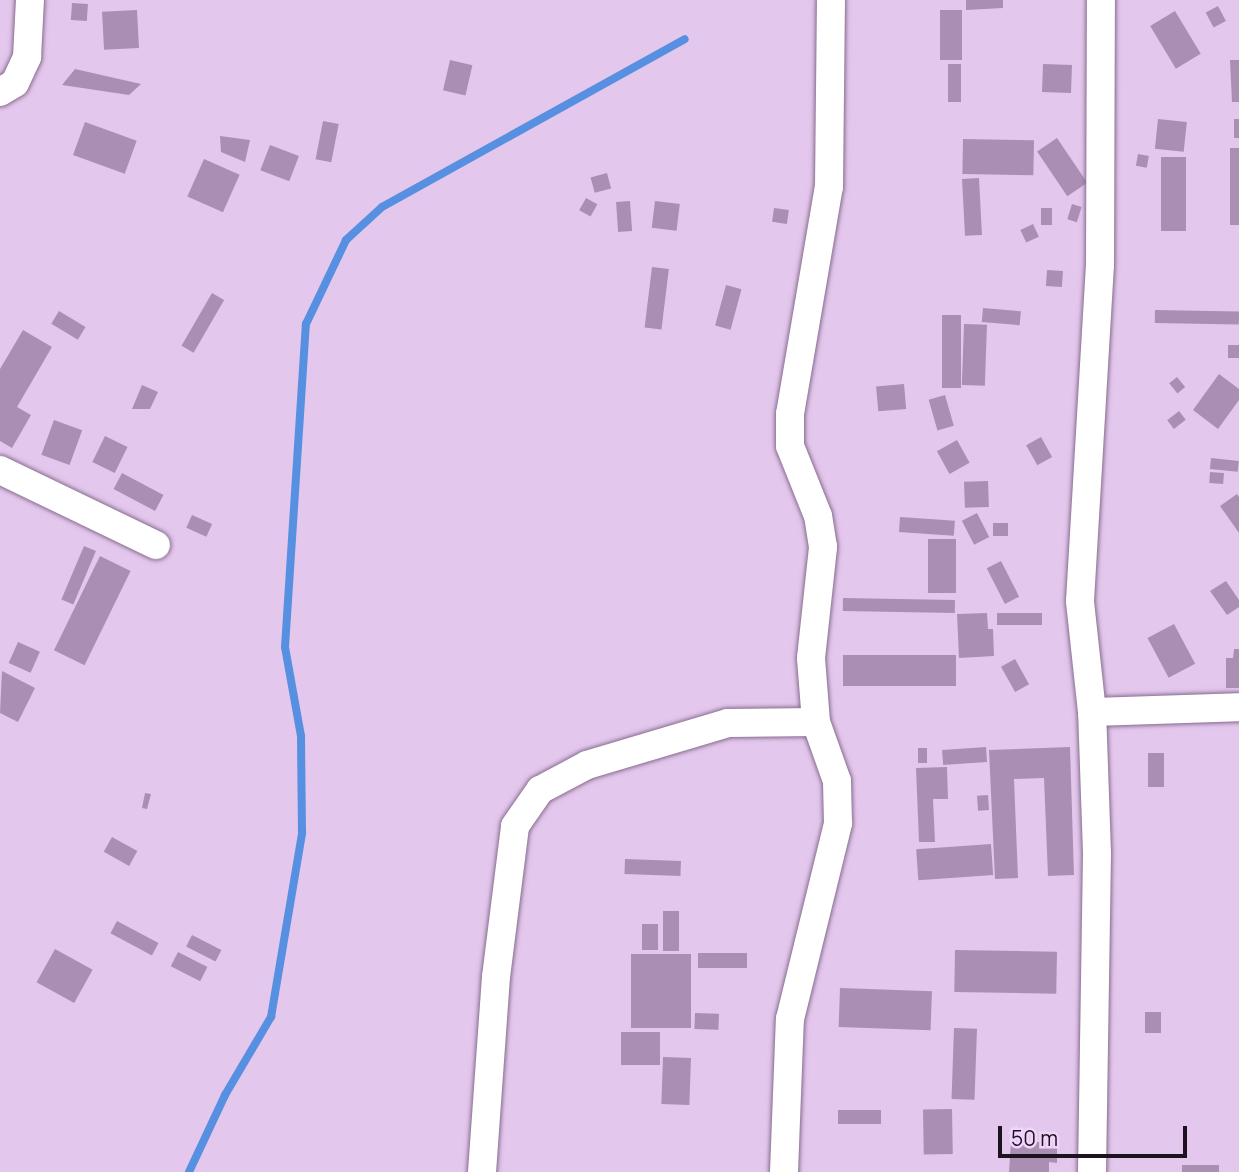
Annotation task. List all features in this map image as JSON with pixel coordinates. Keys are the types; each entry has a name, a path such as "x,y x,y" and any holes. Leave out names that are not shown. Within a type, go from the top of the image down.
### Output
{"street":[{"path":"0,92 15,83 27,57 30,0"},
{"path":"784,1172 790,1019 838,823 837,781 816,722 811,658 823,547 818,516 790,446 790,414 829,187 831,0"},
{"path":"1092,1172 1097,852 1092,712 1080,601 1100,265 1101,0"},
{"path":"0,470 156,545"},
{"path":"1092,712 1239,706"},
{"path":"482,1172 496,977 515,826 540,790 587,765 728,723 816,722"}],"building":[{"path":"966,0 1003,0 1003,8 966,10"},
{"path":"72,3 88,4 87,21 71,20"},
{"path":"1218,6 1226,21 1214,28 1206,13"},
{"path":"137,10 139,48 104,50 102,12"},
{"path":"940,10 962,10 962,60 940,60"},
{"path":"1175,11 1201,54 1176,69 1150,26"},
{"path":"450,60 472,65 465,95 443,90"},
{"path":"1230,60 1239,60 1239,102 1232,102"},
{"path":"948,64 961,64 961,102 948,102"},
{"path":"1043,64 1072,65 1071,93 1042,92"},
{"path":"75,69 141,84 129,95 62,85"},
{"path":"1158,119 1187,122 1184,152 1155,149"},
{"path":"1234,119 1239,119 1239,138 1234,138"},
{"path":"323,121 339,124 331,162 316,159"},
{"path":"85,122 137,141 125,174 73,155"},
{"path":"220,136 250,140 245,162 221,152"},
{"path":"1057,138 1087,183 1067,196 1037,151"},
{"path":"963,139 1034,140 1033,175 962,174"},
{"path":"270,145 299,156 289,181 260,170"},
{"path":"1230,148 1239,148 1239,225 1230,225"},
{"path":"1138,154 1149,156 1147,168 1136,166"},
{"path":"1161,157 1186,157 1186,231 1161,231"},
{"path":"204,159 240,175 223,212 187,196"},
{"path":"607,173 611,188 595,193 591,177"},
{"path":"979,178 982,235 965,236 962,179"},
{"path":"586,198 597,204 591,217 579,210"},
{"path":"630,201 632,231 618,232 616,202"},
{"path":"655,201 680,204 677,231 652,228"},
{"path":"1072,204 1082,207 1077,222 1067,219"},
{"path":"774,208 789,210 787,224 772,222"},
{"path":"1041,208 1052,208 1052,225 1041,225"},
{"path":"1033,224 1039,237 1026,243 1020,230"},
{"path":"652,267 669,269 661,330 645,328"},
{"path":"1047,270 1063,271 1062,287 1046,286"},
{"path":"726,285 741,289 731,330 715,326"},
{"path":"212,293 224,300 194,353 182,346"},
{"path":"983,308 1021,311 1020,325 982,322"},
{"path":"1155,310 1239,311 1239,324 1155,323"},
{"path":"59,311 86,327 78,340 51,324"},
{"path":"942,315 961,315 961,388 942,388"},
{"path":"964,324 987,325 985,386 962,385"},
{"path":"23,330 52,347 17,407 31,415 12,448 0,441 0,369"},
{"path":"1228,345 1239,345 1239,358 1228,358"},
{"path":"1219,374 1239,389 1239,400 1218,429 1193,410"},
{"path":"1177,377 1185,387 1177,393 1169,383"},
{"path":"904,384 906,409 878,411 876,386"},
{"path":"142,385 158,392 150,409 132,409"},
{"path":"945,395 954,426 937,430 929,400"},
{"path":"1179,411 1186,420 1174,429 1167,420"},
{"path":"54,420 82,430 70,465 41,455"},
{"path":"105,436 127,447 115,473 92,462"},
{"path":"1041,437 1052,457 1037,465 1026,445"},
{"path":"957,440 970,463 949,474 937,451"},
{"path":"1211,458 1239,461 1238,472 1210,469"},
{"path":"1210,472 1224,473 1223,484 1209,483"},
{"path":"122,473 163,495 155,511 114,489"},
{"path":"988,481 989,507 965,508 964,482"},
{"path":"1237,494 1239,497 1239,533 1220,506"},
{"path":"977,513 989,537 974,545 962,521"},
{"path":"192,515 212,524 206,537 186,528"},
{"path":"900,517 955,521 954,536 899,532"},
{"path":"993,523 1008,523 1008,536 993,536"},
{"path":"928,539 956,539 956,593 928,593"},
{"path":"84,546 96,551 73,604 61,599"},
{"path":"100,556 131,571 85,665 54,650"},
{"path":"1001,561 1019,597 1005,604 987,568"},
{"path":"1226,581 1239,600 1239,607 1227,615 1210,591"},
{"path":"843,598 955,600 955,613 843,611"},
{"path":"987,613 988,629 993,629 994,656 959,658 957,614"},
{"path":"997,613 1042,613 1042,625 997,625"},
{"path":"1174,624 1195,664 1169,678 1148,638"},
{"path":"18,642 40,652 31,673 9,663"},
{"path":"1234,649 1239,649 1239,688 1226,688 1226,658 1233,658"},
{"path":"843,655 956,655 956,686 843,686"},
{"path":"1015,659 1029,684 1015,692 1001,667"},
{"path":"2,671 35,688 18,722 0,713"},
{"path":"986,747 987,762 943,765 942,750"},
{"path":"1070,747 1074,875 1048,876 1044,778 1014,779 1018,878 995,879 989,750"},
{"path":"918,748 927,748 927,763 918,763"},
{"path":"1148,753 1164,753 1164,787 1148,787"},
{"path":"947,767 948,799 933,799 935,842 919,842 916,768"},
{"path":"145,793 151,794 147,809 142,808"},
{"path":"988,795 989,810 978,811 977,796"},
{"path":"112,837 137,851 129,866 104,852"},
{"path":"991,844 993,875 918,880 916,849"},
{"path":"625,859 681,861 680,876 624,874"},
{"path":"663,911 679,911 679,951 663,951"},
{"path":"117,921 158,943 152,955 110,933"},
{"path":"642,924 658,924 658,950 642,950"},
{"path":"192,935 221,950 216,962 186,947"},
{"path":"55,949 93,970 74,1003 37,982"},
{"path":"955,950 1057,952 1056,994 954,992"},
{"path":"178,952 207,967 200,981 171,966"},
{"path":"698,953 747,953 747,968 698,968"},
{"path":"631,954 691,954 691,1028 631,1028"},
{"path":"840,988 932,991 931,1030 839,1027"},
{"path":"1145,1012 1161,1012 1161,1033 1145,1033"},
{"path":"695,1013 719,1014 718,1030 694,1029"},
{"path":"954,1028 977,1029 975,1100 952,1099"},
{"path":"621,1032 660,1032 660,1065 621,1065"},
{"path":"663,1057 691,1058 689,1105 661,1104"},
{"path":"952,1109 953,1154 924,1154 923,1110"},
{"path":"838,1110 881,1110 881,1124 838,1124"},
{"path":"1011,1142 1057,1142 1057,1163 1049,1162 1049,1172 1009,1172"},
{"path":"1182,1165 1219,1165 1219,1172 1182,1172"}],"waterway":[{"path":"189,1172 225,1095 271,1017 302,833 301,736 285,647 306,324 346,240 382,207 685,39"}]}
